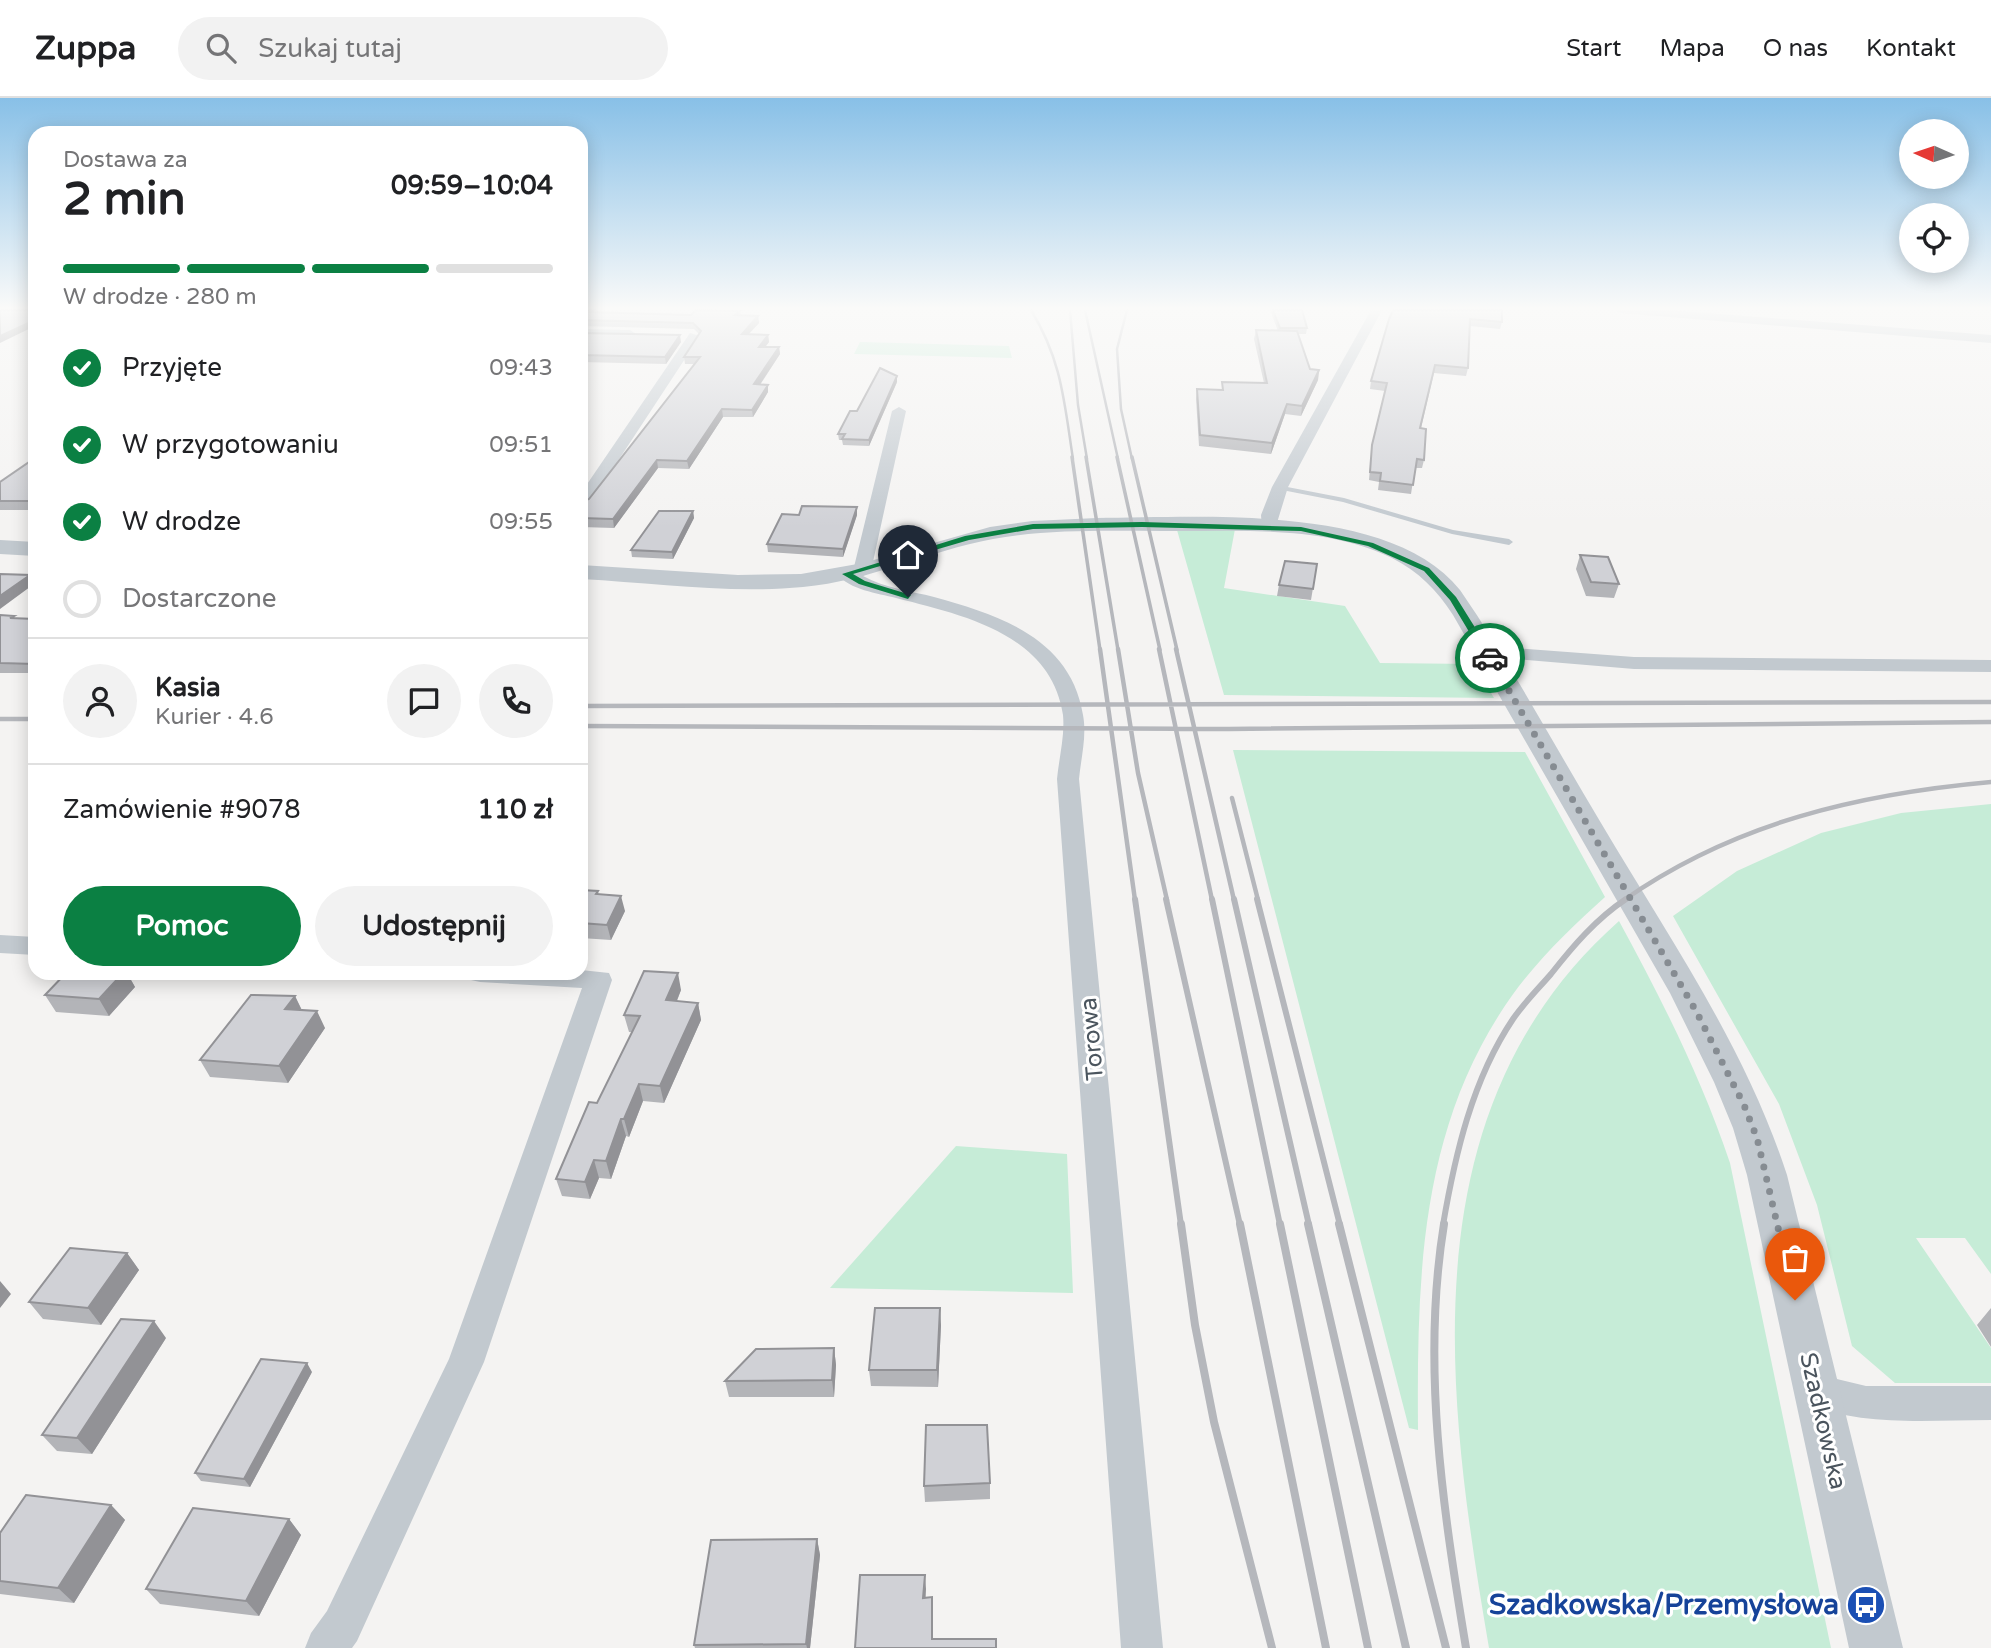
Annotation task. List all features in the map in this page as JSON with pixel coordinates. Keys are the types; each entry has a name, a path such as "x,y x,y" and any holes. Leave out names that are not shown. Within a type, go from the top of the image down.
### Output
{"street":[{"path":"588,495 663,382"},
{"path":"1268,526 1269,515 1280,487 1337,382"},
{"path":"854,572 899,411"},
{"name":"Szadkowska","path":"588,572 761,581 813,579 854,572 968,538 1033,526 1268,526 1301,529 1371,544 1427,569 1453,599 1486,652 1696,1011 1744,1105 1767,1175 1876,1648"},
{"path":"0,547 28,549"},
{"name":"Torowa","path":"854,572 862,583 984,618 1020,634 1053,660 1069,694 1073,716 1068,779 1142,1648"},
{"path":"1486,652 1634,663 1991,666"},
{"path":"0,944 28,946"},
{"path":"326,1648 342,1626 466,1362 599,980 588,979"},
{"path":"1816,1391 1867,1403 1991,1403"}],"lane":[{"path":"1280,487 1344,500 1378,513 1452,532 1509,542"}],"green space":[{"path":"1235,529 1224,588 1345,606 1380,663 1474,664 1494,698 1224,695 1177,530"},
{"path":"1233,750 1525,752 1605,897 1548,952 1510,998 1473,1063 1452,1113 1428,1216 1422,1269 1418,1430 1409,1428"},
{"path":"1991,804 1991,1274 1965,1238 1916,1238 1991,1348 1991,1383 1895,1383 1852,1346 1817,1205 1779,1104 1673,916 1737,871 1821,833 1901,813"},
{"path":"1619,921 1680,1039 1730,1163 1831,1648 1489,1648 1461,1455 1455,1357 1458,1261 1473,1168 1503,1079 1550,996"},
{"path":"956,1146 1067,1154 1073,1293 830,1288"}],"building":[{"path":"680,382 755,382 768,385 752,410 722,409 687,461 657,460 613,519 588,518 589,499"},
{"path":"872,382 894,382 869,440 842,439 845,434 838,434 850,411 857,411"},
{"path":"1222,382 1313,382 1302,406 1287,404 1272,443 1200,435 1197,389 1223,390"},
{"path":"1382,382 1431,382 1420,428 1426,429 1424,460 1417,459 1413,485 1380,481 1381,473 1370,472 1372,445 1387,383"},
{"path":"28,463 28,501 0,501 0,482"},
{"path":"802,506 857,507 843,549 767,544 782,514 799,515"},
{"path":"659,511 693,511 672,552 631,550"},
{"path":"1580,555 1608,557 1619,584 1591,582"},
{"path":"1285,561 1317,564 1313,589 1279,585"},
{"path":"0,574 28,575 28,576 0,596"},
{"path":"0,615 28,619 28,664 0,663"},
{"path":"588,890 598,891 596,894 621,896 607,925 588,924"},
{"path":"644,971 678,973 666,1000 698,1003 660,1086 639,1084 624,1119 621,1119 606,1161 594,1160 585,1182 556,1179 589,1102 597,1103 640,1016 624,1015"},
{"path":"59,980 117,980 99,999 45,995"},
{"path":"251,995 295,996 285,1009 317,1011 279,1066 200,1060"},
{"path":"70,1248 127,1253 88,1308 29,1302"},
{"path":"875,1308 940,1308 937,1370 869,1370"},
{"path":"121,1319 154,1321 77,1438 42,1435"},
{"path":"834,1348 832,1380 725,1381 756,1349"},
{"path":"261,1359 307,1363 244,1479 195,1473"},
{"path":"926,1425 987,1425 990,1483 924,1486"},
{"path":"26,1495 111,1505 58,1588 0,1581 0,1533"},
{"path":"193,1508 289,1519 246,1601 146,1589"},
{"path":"817,1539 806,1644 694,1645 711,1540"},
{"path":"860,1575 925,1575 923,1598 932,1597 932,1639 996,1639 996,1648 855,1648"}],"railway":[{"path":"1060,382 1073,459"},
{"path":"1076,382 1087,459"},
{"path":"1101,382 1118,459"},
{"path":"1119,382 1121,409 1132,459"},
{"path":"1072,457 1100,650"},
{"path":"1086,457 1118,650"},
{"path":"1117,457 1160,650"},
{"path":"1132,457 1177,650"},
{"path":"1100,649 1108,705"},
{"path":"1118,649 1127,704"},
{"path":"1159,649 1171,704"},
{"path":"1176,649 1189,704"},
{"path":"1189,704 1991,702"},
{"path":"1108,705 1127,704"},
{"path":"1127,704 1131,729"},
{"path":"1127,704 1171,704"},
{"path":"1171,704 1176,729"},
{"path":"1171,704 1189,704"},
{"path":"1189,704 1194,729"},
{"path":"588,706 1108,705"},
{"path":"1108,705 1111,728"},
{"path":"0,719 28,719"},
{"path":"1194,729 1991,722"},
{"path":"588,726 1111,728"},
{"path":"1111,728 1131,729"},
{"path":"1111,728 1135,900"},
{"path":"1131,729 1176,729"},
{"path":"1131,729 1138,773 1167,900"},
{"path":"1176,729 1194,729"},
{"path":"1176,729 1212,900"},
{"path":"1194,729 1234,900"},
{"path":"1624,900 1666,873 1709,851 1753,832 1799,817 1845,804 1893,795 1991,782"},
{"path":"1232,798 1258,900"},
{"path":"1135,899 1181,1225"},
{"path":"1166,899 1240,1225"},
{"path":"1212,899 1280,1225"},
{"path":"1234,899 1309,1225"},
{"path":"1257,899 1340,1225"},
{"path":"1443,1225 1467,1119 1486,1067 1499,1042 1522,1007 1576,943 1626,899"},
{"path":"1181,1224 1195,1325 1214,1422 1272,1648"},
{"path":"1240,1224 1326,1648"},
{"path":"1280,1224 1368,1648"},
{"path":"1308,1224 1406,1648"},
{"path":"1339,1224 1446,1648"},
{"path":"1444,1224 1437,1277 1435,1383 1443,1490 1466,1648"}],"way so far":[{"path":"1490,658 1696,1011 1744,1105 1767,1175 1795,1300"}],"place":[{"name":"Szadkowska/Przemysłowa","path":"1866,1605"}],"route":[{"path":"908,597 862,583 846,574 968,538 1033,526 1142,524 1301,529 1371,544 1427,569 1441,582 1490,658"}]}
